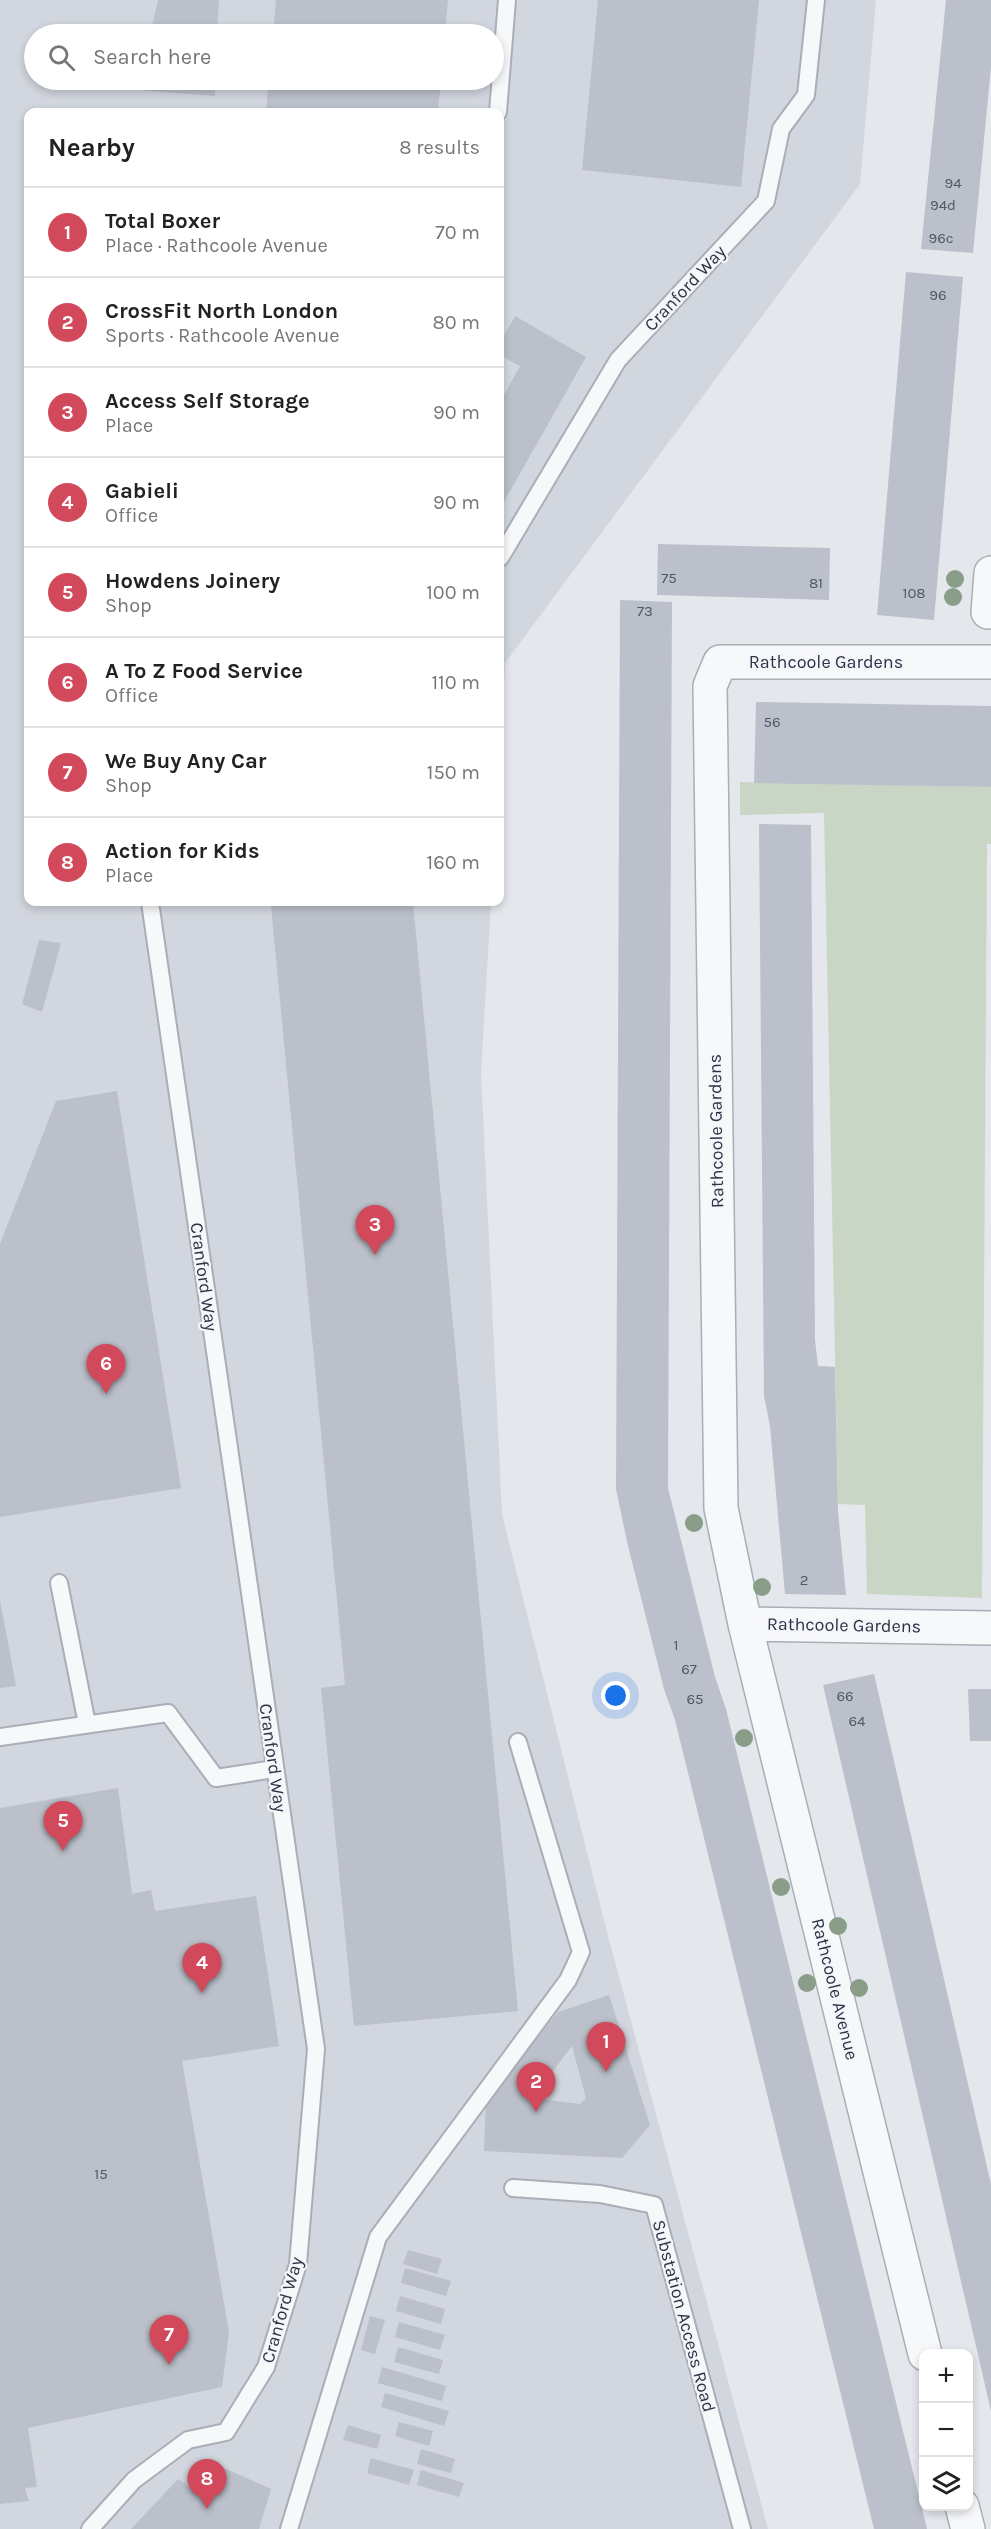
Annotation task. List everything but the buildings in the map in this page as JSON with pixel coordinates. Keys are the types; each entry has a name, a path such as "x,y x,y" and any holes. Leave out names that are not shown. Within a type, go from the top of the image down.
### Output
{"street":[{"path":"988,612 991,573"},
{"name":"Rathcoole Gardens","path":"991,662 720,662 710,686 721,1508 745,1624 991,1628"},
{"name":"Rathcoole Avenue","path":"745,1624 924,2349"},
{"path":"963,2511 968,2529"}],"lane":[{"path":"504,37 507,0"},
{"name":"Cranford Way","path":"504,551 618,360 766,201 781,129 806,95 816,0"},
{"path":"498,108 500,90"},
{"name":"Cranford Way","path":"90,2529 134,2480 188,2440 226,2432 266,2367 298,2264 316,2049 151,906"},
{"path":"59,1583 87,1724"},
{"path":"0,1737 168,1713 216,1778 274,1769"},
{"path":"289,2529 378,2238 568,1980 581,1952 518,1742"},
{"name":"Substation Access Road","path":"513,2188 600,2194 654,2205 742,2529"}],"shaded area":[{"path":"0,0 876,0 860,184 505,663 504,681 504,108 24,108 24,906 491,906 481,1073 502,1514 608,1936 768,2529 0,2529"}],"green space":[{"path":"740,782 991,787 991,844 987,844 982,1598 867,1594 865,1505 838,1504 824,813 740,815"}],"place":[{"name":"Access Self Storage","path":"375,1255"},
{"name":"A To Z Food Service","path":"106,1394"},
{"name":"Howdens Joinery","path":"63,1851"},
{"name":"Gabieli","path":"202,1993"},
{"name":"Total Boxer","path":"606,2072"},
{"name":"CrossFit North London","path":"536,2112"},
{"name":"We Buy Any Car","path":"169,2365"},
{"name":"Action for Kids","path":"207,2509"}]}
